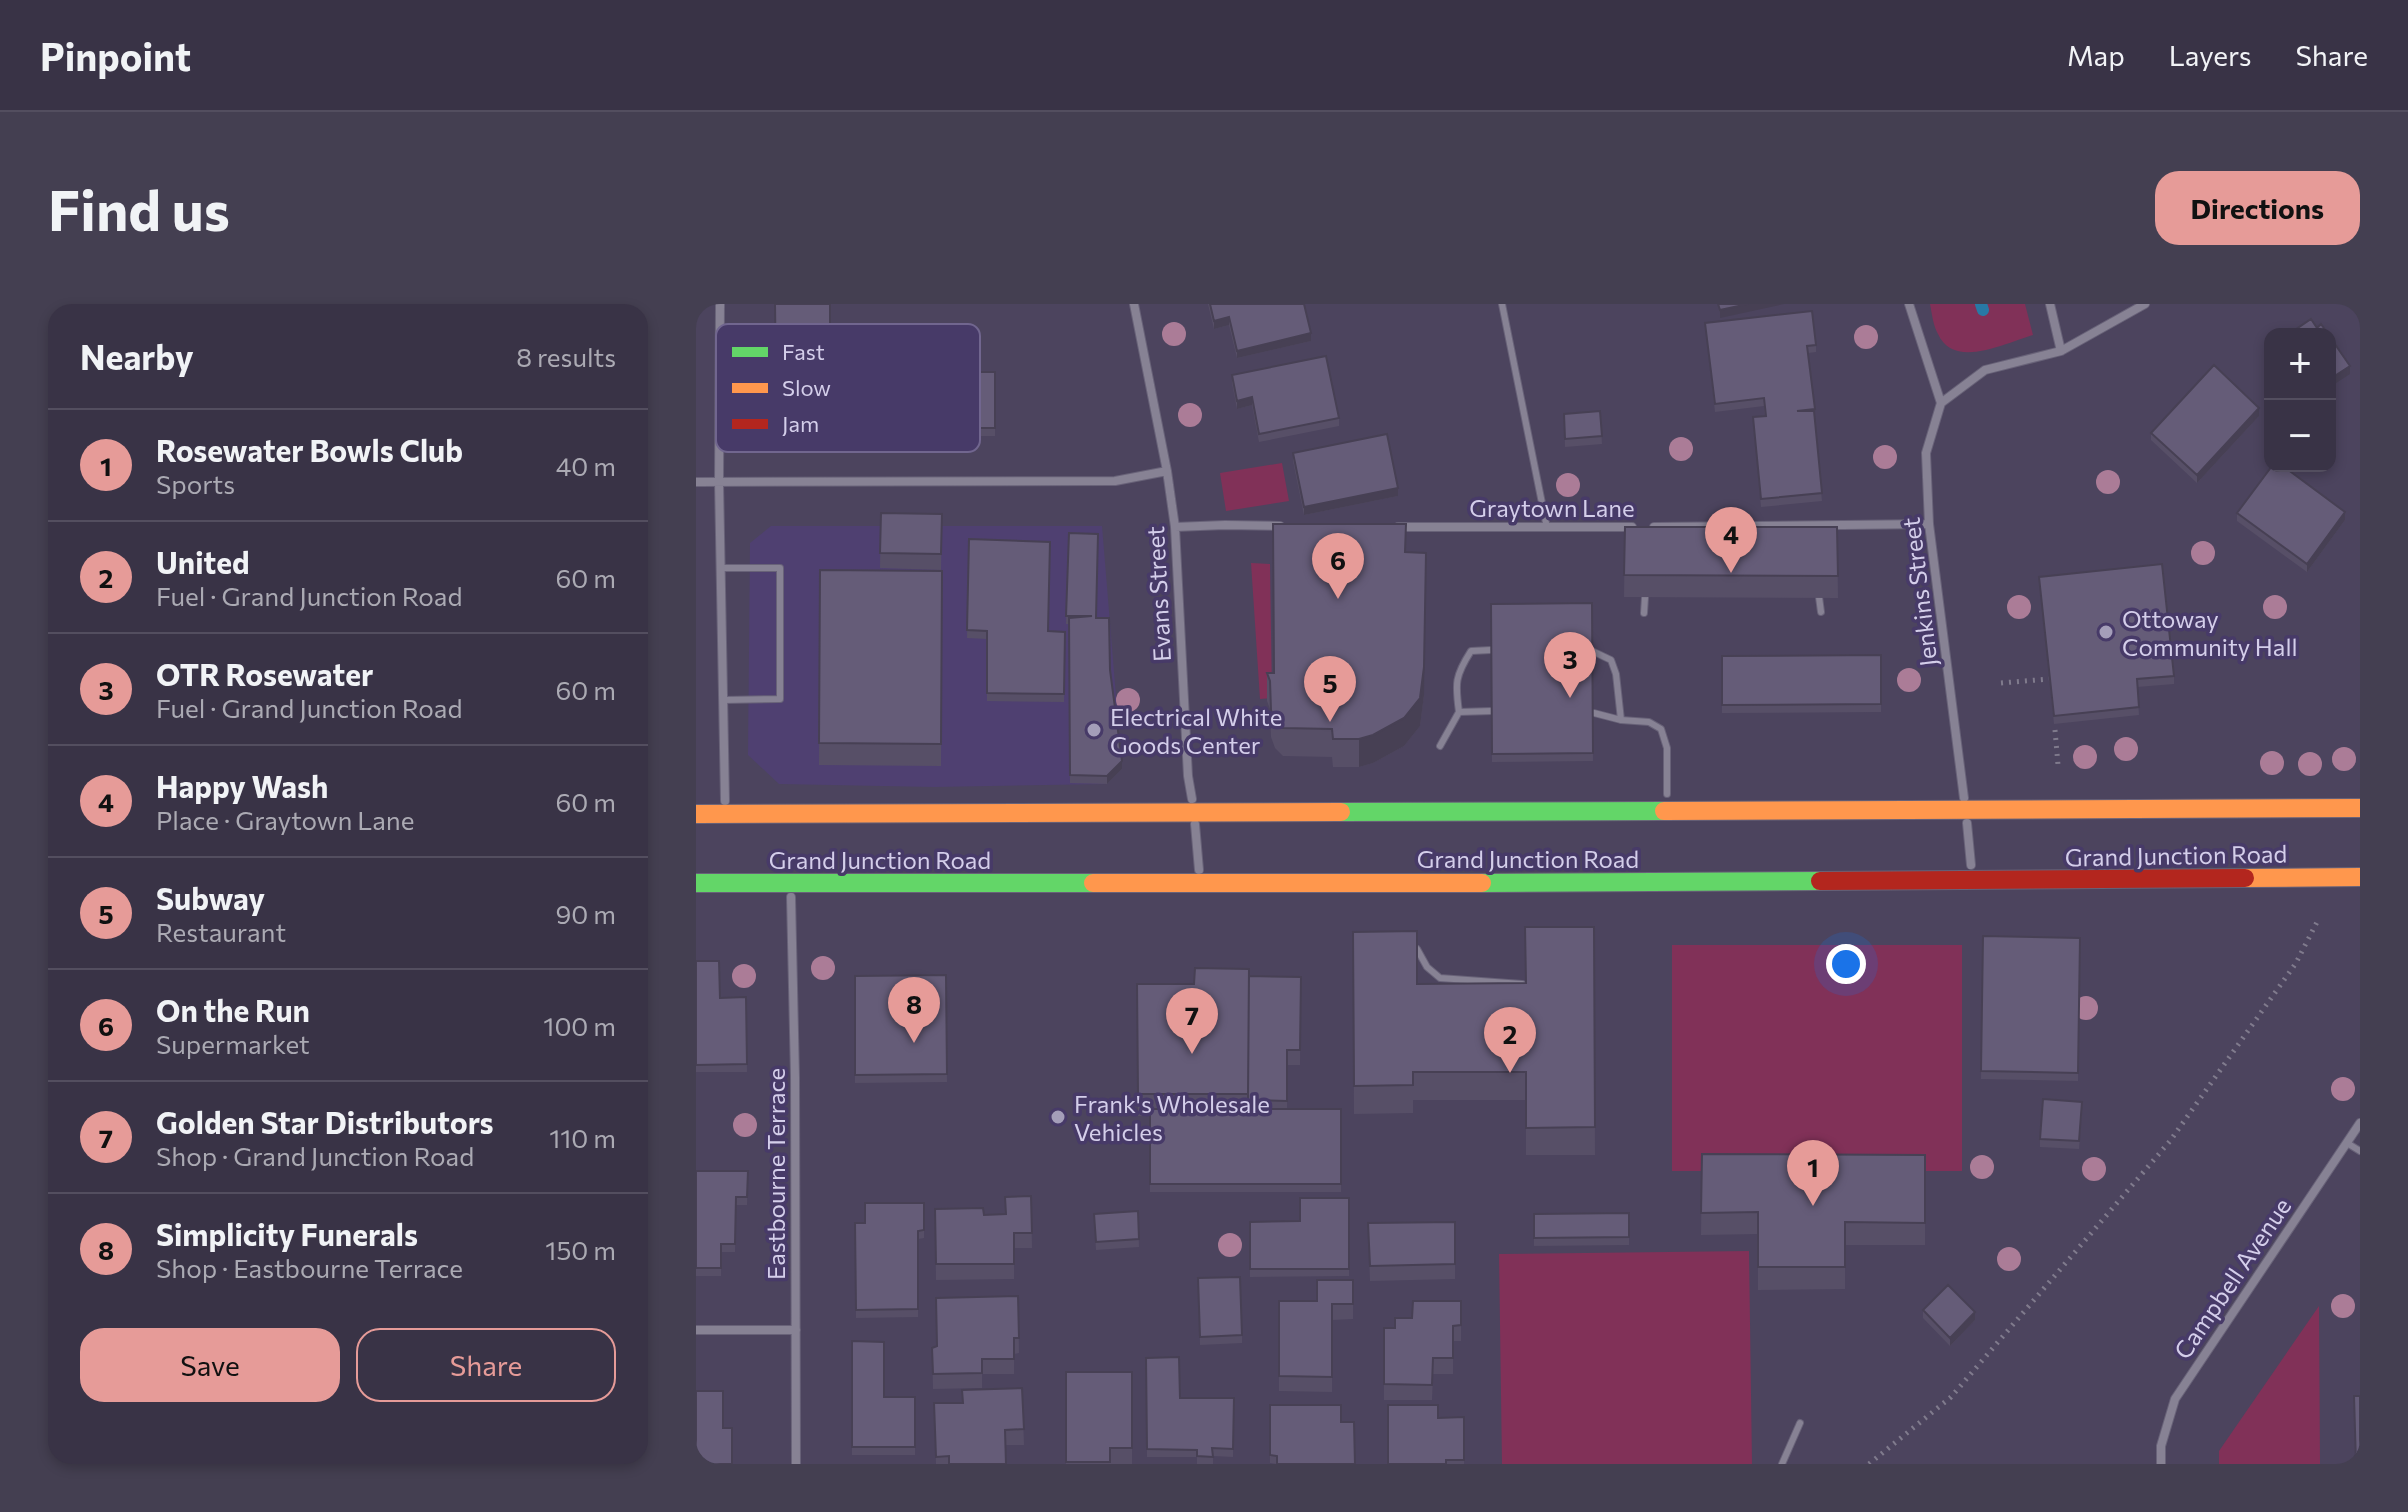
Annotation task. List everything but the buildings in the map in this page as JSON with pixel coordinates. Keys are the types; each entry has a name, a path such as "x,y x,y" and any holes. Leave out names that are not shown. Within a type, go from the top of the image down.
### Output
{"highway":[{"name":"Grand Junction Road","path":"696,814 2360,808"},
{"name":"Grand Junction Road","path":"696,883 1201,884 2360,877"}],"street":[{"path":"720,304 720,324"},
{"name":"Evans Street","path":"1134,304 1175,527 1188,776 1201,884"},
{"path":"1909,304 1941,403 1985,370 2061,351 2145,304"},
{"path":"2050,304 2061,351"},
{"name":"Jenkins Street","path":"1941,403 1926,453 1929,524 1973,881"},
{"path":"719,452 726,814"},
{"path":"696,482 1115,481 1167,471"},
{"name":"Graytown Lane","path":"1389,527 1929,524"},
{"path":"1175,527 1293,527"},
{"name":"Eastbourne Terrace","path":"790,883 794,1032 796,1464"},
{"name":"Campbell Avenue","path":"2161,1464 2161,1446 2175,1399 2360,1123"},
{"path":"696,1330 796,1330"}],"lane":[{"path":"1502,304 1547,528"},
{"path":"721,568 780,568 780,699 723,700"},
{"path":"1644,613 1645,597"},
{"path":"1819,597 1821,612"},
{"path":"1440,746 1459,712 1455,684 1459,669 1471,651 1491,650"},
{"path":"1592,651 1611,660 1616,674 1621,720"},
{"path":"1459,712 1492,711"},
{"path":"1594,713 1621,720 1649,722 1661,729 1667,748 1667,812"},
{"path":"1417,949 1427,967 1440,978 1522,984"},
{"path":"2347,1143 2360,1151"},
{"path":"1782,1464 1800,1423"}],"path":[{"path":"2001,683 2049,679"},
{"path":"2055,730 2059,772"},
{"path":"1869,1464 1951,1397 2170,1141 2296,963 2317,921"}],"shaded area":[{"path":"1930,304 2025,304 2033,335 1981,351 1956,350 1946,345 1938,334"},
{"path":"1282,463 1289,501 1226,511 1220,473"},
{"path":"771,526 1102,526 1122,769 1107,784 934,787 779,784 748,755 750,543"},
{"path":"1251,563 1270,564 1272,698 1260,699"},
{"path":"1672,945 1962,945 1962,1171 1672,1171"},
{"path":"1749,1251 1752,1464 1502,1464 1499,1254"},
{"path":"2319,1306 2320,1464 2219,1464 2219,1451"}],"waterway":[{"path":"1981,304 1983,310"}],"traffic: fast":[{"path":"1341,812 1664,811"},
{"path":"1482,883 1820,881"},
{"path":"696,883 1093,883"}],"traffic: slow":[{"path":"1664,811 2360,808"},
{"path":"696,814 1341,812"},
{"path":"2245,878 2360,877"},
{"path":"1093,883 1482,883"}],"traffic: jam":[{"path":"1820,881 2245,878"}],"place":[{"name":"Happy Wash","path":"1731,573"},
{"name":"On the Run","path":"1338,599"},
{"name":"Ottoway Community Hall","path":"2106,632"},
{"name":"OTR Rosewater","path":"1570,698"},
{"name":"Subway","path":"1330,722"},
{"name":"Electrical White Goods Center","path":"1094,730"},
{"name":"Simplicity Funerals","path":"914,1043"},
{"name":"Golden Star Distributors","path":"1192,1054"},
{"name":"United","path":"1510,1073"},
{"name":"Frank's Wholesale Vehicles","path":"1058,1117"},
{"name":"Rosewater Bowls Club","path":"1813,1206"}]}
